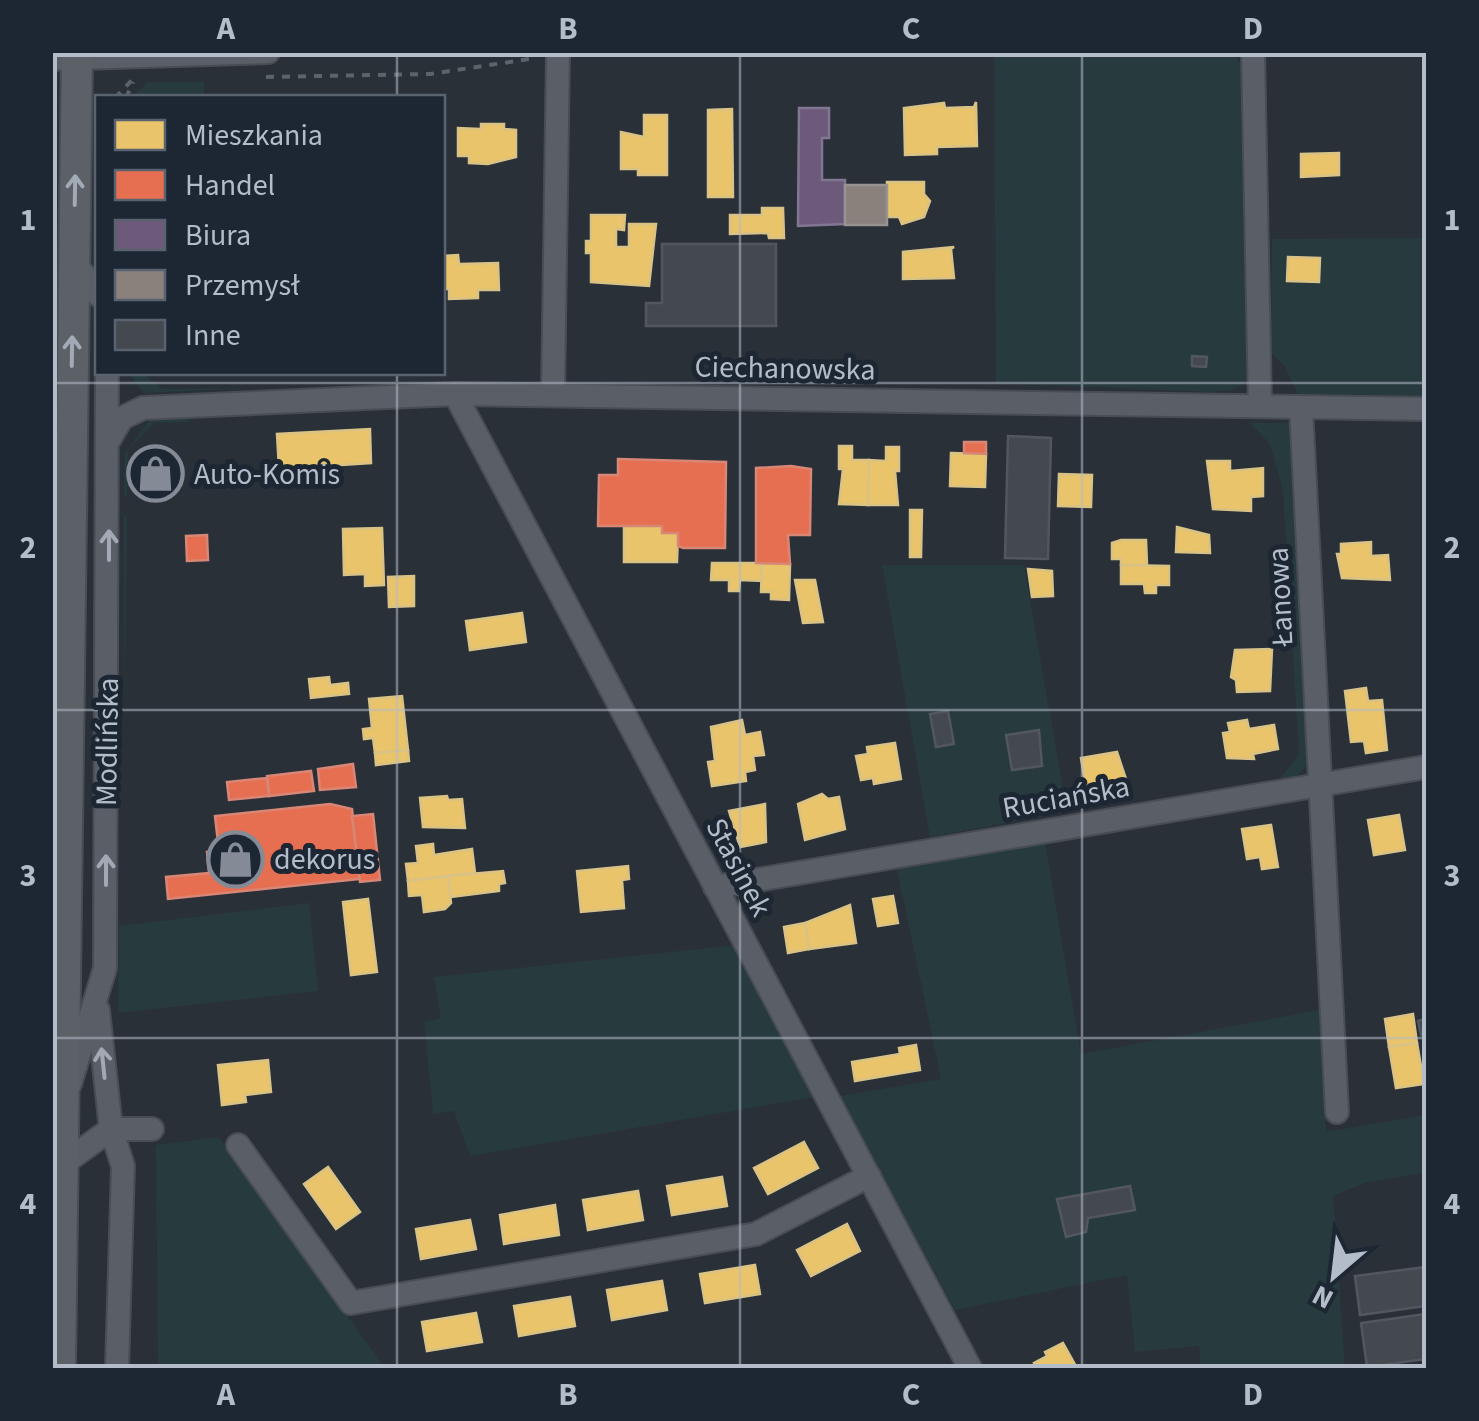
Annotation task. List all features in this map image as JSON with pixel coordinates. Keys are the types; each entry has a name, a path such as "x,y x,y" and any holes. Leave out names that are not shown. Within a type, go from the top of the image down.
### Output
{"main road":[{"name":"Modlińska","path":"60,1368 74,260 69,57"}],"street":[{"path":"69,57 268,52"},
{"path":"553,394 558,52"},
{"path":"1253,52 1260,406"},
{"path":"74,260 95,291"},
{"path":"108,381 124,402 143,408"},
{"name":"Modlińska","path":"64,1106 105,968 108,381"},
{"name":"Ciechanowska","path":"143,408 455,394 553,394 1426,410"},
{"name":"Stasinek","path":"455,394 970,1368"},
{"name":"Łanowa","path":"1300,407 1336,1112"},
{"path":"109,440 122,418 143,408"},
{"name":"Ruciańska","path":"715,887 1426,767"},
{"path":"96,997 110,1129 123,1166 117,1368"},
{"path":"63,1164 110,1129 152,1130"},
{"path":"238,1144 350,1302 756,1234 869,1176"}],"path":[{"path":"266,77 430,74 538,58 546,52"},
{"path":"118,95 135,78 127,95"}],"green space":[{"path":"1233,53 1243,67 1251,370 1244,382 1236,388 1211,392 996,383 994,55"},
{"path":"148,82 204,82 204,95 134,95"},
{"path":"358,94 445,94 445,95"},
{"path":"1426,238 1426,397 1298,394 1284,365 1271,352 1272,239"},
{"path":"130,375 144,375 162,389 253,388 144,393"},
{"path":"188,417 189,422 154,423 128,450 127,497 124,496 125,453 151,418"},
{"path":"1250,423 1296,423 1309,763 1296,777 1279,780 1299,754 1283,491 1270,444"},
{"path":"127,516 124,710 124,517"},
{"path":"882,565 1024,565 1067,812 930,837"},
{"path":"1045,842 1081,1054 1319,1010 1326,1132 1426,1115 1426,1172 1365,1183 1333,1196 1345,1368 1201,1368 1199,1346 1135,1352 1127,1275 955,1310 840,1096 941,1079 897,869"},
{"path":"309,903 318,991 118,1013 119,926"},
{"path":"737,945 815,1097 470,1156 454,1111 433,1114 424,1022 441,1018 434,977"},
{"path":"219,1137 385,1368 158,1368 156,1145"}],"building: Mieszkania":[{"path":"976,102 977,146 937,147 937,154 905,155 904,108 944,103 945,108 974,107"},
{"path":"732,109 733,197 708,197 708,110"},
{"path":"644,115 667,115 667,175 638,175 638,169 621,169 621,132 644,137"},
{"path":"481,124 504,124 504,129 516,130 516,157 488,164 469,163 469,156 458,156 458,128 481,129"},
{"path":"1339,153 1339,175 1301,177 1301,154"},
{"path":"887,182 924,182 924,194 930,201 924,217 902,224 899,217 887,217"},
{"path":"762,208 783,208 784,238 769,238 768,233 730,234 730,215 762,215"},
{"path":"591,215 625,215 624,230 616,229 616,247 629,247 629,224 656,224 649,286 591,282 591,253 586,253 586,241 591,241"},
{"path":"954,247 954,278 903,279 903,252"},
{"path":"458,255 459,264 498,263 499,290 478,290 478,298 449,299 449,289 445,289 445,256"},
{"path":"1288,257 1320,258 1319,282 1287,281"},
{"path":"370,429 371,463 279,469 277,434"},
{"path":"839,446 852,446 852,460 869,460 868,505 839,504 843,469 839,469"},
{"path":"886,447 899,447 899,471 895,471 898,505 868,505 869,460 886,461"},
{"path":"951,453 986,454 985,487 950,486"},
{"path":"1207,461 1230,461 1230,471 1263,468 1263,496 1251,497 1251,511 1213,509"},
{"path":"1059,474 1092,475 1091,507 1058,506"},
{"path":"910,510 922,510 921,557 910,557"},
{"path":"624,525 662,526 662,533 678,533 677,562 624,562"},
{"path":"1177,527 1209,535 1210,553 1176,552"},
{"path":"382,528 384,585 365,586 365,574 344,575 343,529"},
{"path":"1146,540 1147,565 1121,565 1121,559 1112,559 1112,543"},
{"path":"1371,542 1371,556 1388,555 1390,580 1342,578 1337,554 1341,554 1341,544"},
{"path":"712,563 762,563 762,581 740,580 739,591 729,591 729,580 711,580"},
{"path":"762,563 790,564 789,600 771,599 771,592 761,592"},
{"path":"1121,565 1169,566 1169,585 1156,585 1156,593 1145,593 1144,584 1121,584"},
{"path":"1028,569 1052,571 1053,596 1032,597"},
{"path":"414,576 414,606 389,607 388,577"},
{"path":"795,580 815,580 823,622 803,623"},
{"path":"522,613 526,642 470,650 466,621"},
{"path":"1272,649 1270,691 1237,692 1236,680 1231,677 1235,650"},
{"path":"329,677 330,685 348,683 349,694 311,698 309,679"},
{"path":"1366,688 1368,701 1382,700 1387,750 1366,753 1364,741 1351,742 1345,691"},
{"path":"402,696 408,750 375,753 373,738 364,739 363,729 372,728 369,699"},
{"path":"742,720 745,735 760,732 764,755 753,756 755,770 745,772 746,781 712,786 708,762 715,761 711,727"},
{"path":"1247,720 1249,729 1274,725 1278,749 1253,754 1254,759 1227,758 1223,733 1230,732 1228,723"},
{"path":"895,743 901,779 874,784 873,778 861,780 856,756 868,754 867,747"},
{"path":"408,750 409,761 376,765 375,753"},
{"path":"1117,752 1127,782 1086,789 1081,758"},
{"path":"822,794 828,799 839,797 845,829 805,840 798,804"},
{"path":"447,796 448,800 462,799 465,828 423,827 420,798"},
{"path":"765,804 766,842 740,847 729,811"},
{"path":"1399,815 1405,850 1374,855 1368,820"},
{"path":"1271,825 1278,867 1262,869 1260,857 1247,859 1242,829"},
{"path":"433,844 434,855 472,849 475,873 408,881 406,864 418,863 416,846"},
{"path":"628,866 629,879 622,880 624,908 581,912 577,871"},
{"path":"503,871 505,883 499,884 499,891 450,897 448,876"},
{"path":"448,876 451,903 445,909 424,912 422,895 409,896 408,881"},
{"path":"893,896 898,923 878,926 873,899"},
{"path":"368,899 377,972 351,975 343,902"},
{"path":"850,905 856,943 809,949 805,923"},
{"path":"805,923 809,949 788,953 784,927"},
{"path":"1413,1014 1417,1043 1389,1047 1385,1019"},
{"path":"1417,1043 1424,1084 1396,1088 1389,1047"},
{"path":"916,1045 920,1070 855,1081 852,1062 900,1054 899,1048"},
{"path":"268,1060 271,1092 245,1095 246,1102 222,1105 218,1065"},
{"path":"804,1142 818,1168 768,1194 754,1168"},
{"path":"328,1167 360,1212 336,1229 304,1184"},
{"path":"722,1177 727,1206 672,1215 667,1186"},
{"path":"638,1191 643,1220 588,1230 583,1200"},
{"path":"555,1205 559,1235 504,1244 500,1215"},
{"path":"470,1220 476,1249 421,1259 416,1229"},
{"path":"847,1224 860,1251 811,1276 797,1250"},
{"path":"755,1265 760,1294 705,1303 700,1274"},
{"path":"662,1281 667,1310 612,1320 607,1290"},
{"path":"570,1297 575,1326 519,1336 514,1306"},
{"path":"476,1313 482,1342 427,1351 422,1322"},
{"path":"1063,1343 1077,1368 1037,1368 1034,1363 1047,1356 1045,1352"}],"building: Handel":[{"path":"964,442 986,442 986,454 964,453"},
{"path":"618,459 726,462 725,548 683,548 678,546 678,533 662,533 662,526 598,526 599,475 618,475"},
{"path":"756,468 811,469 810,535 788,535 790,564 756,563"},
{"path":"207,535 208,560 187,561 186,536"},
{"path":"353,764 356,787 320,790 318,769"},
{"path":"311,771 314,791 269,796 267,776"},
{"path":"267,778 269,796 229,800 227,782"},
{"path":"330,804 352,809 360,879 168,899 166,877 209,873 207,852 219,851 215,816"},
{"path":"373,814 380,880 360,882 352,816"}],"building: Biura":[{"path":"799,108 829,108 829,138 822,138 822,180 845,180 845,224 798,226"}],"building: Przemysł":[{"path":"845,185 887,185 887,225 845,225"}],"building: Inne":[{"path":"662,244 776,244 776,326 646,326 646,303 662,303"},
{"path":"1192,356 1207,357 1206,367 1192,366"},
{"path":"1008,436 1051,438 1048,559 1005,558"},
{"path":"948,711 954,744 936,747 930,714"},
{"path":"1039,730 1042,766 1012,770 1006,735"},
{"path":"1426,1006 1426,1034 1421,1035 1418,1021 1425,1019"},
{"path":"1130,1186 1135,1210 1088,1218 1086,1232 1066,1237 1057,1199"},
{"path":"1426,1267 1426,1306 1360,1315 1355,1276"},
{"path":"1426,1314 1426,1359 1367,1367 1361,1323"}],"place":[{"name":"Auto-Komis","path":"155,474"},
{"name":"dekorus","path":"235,859"}]}
